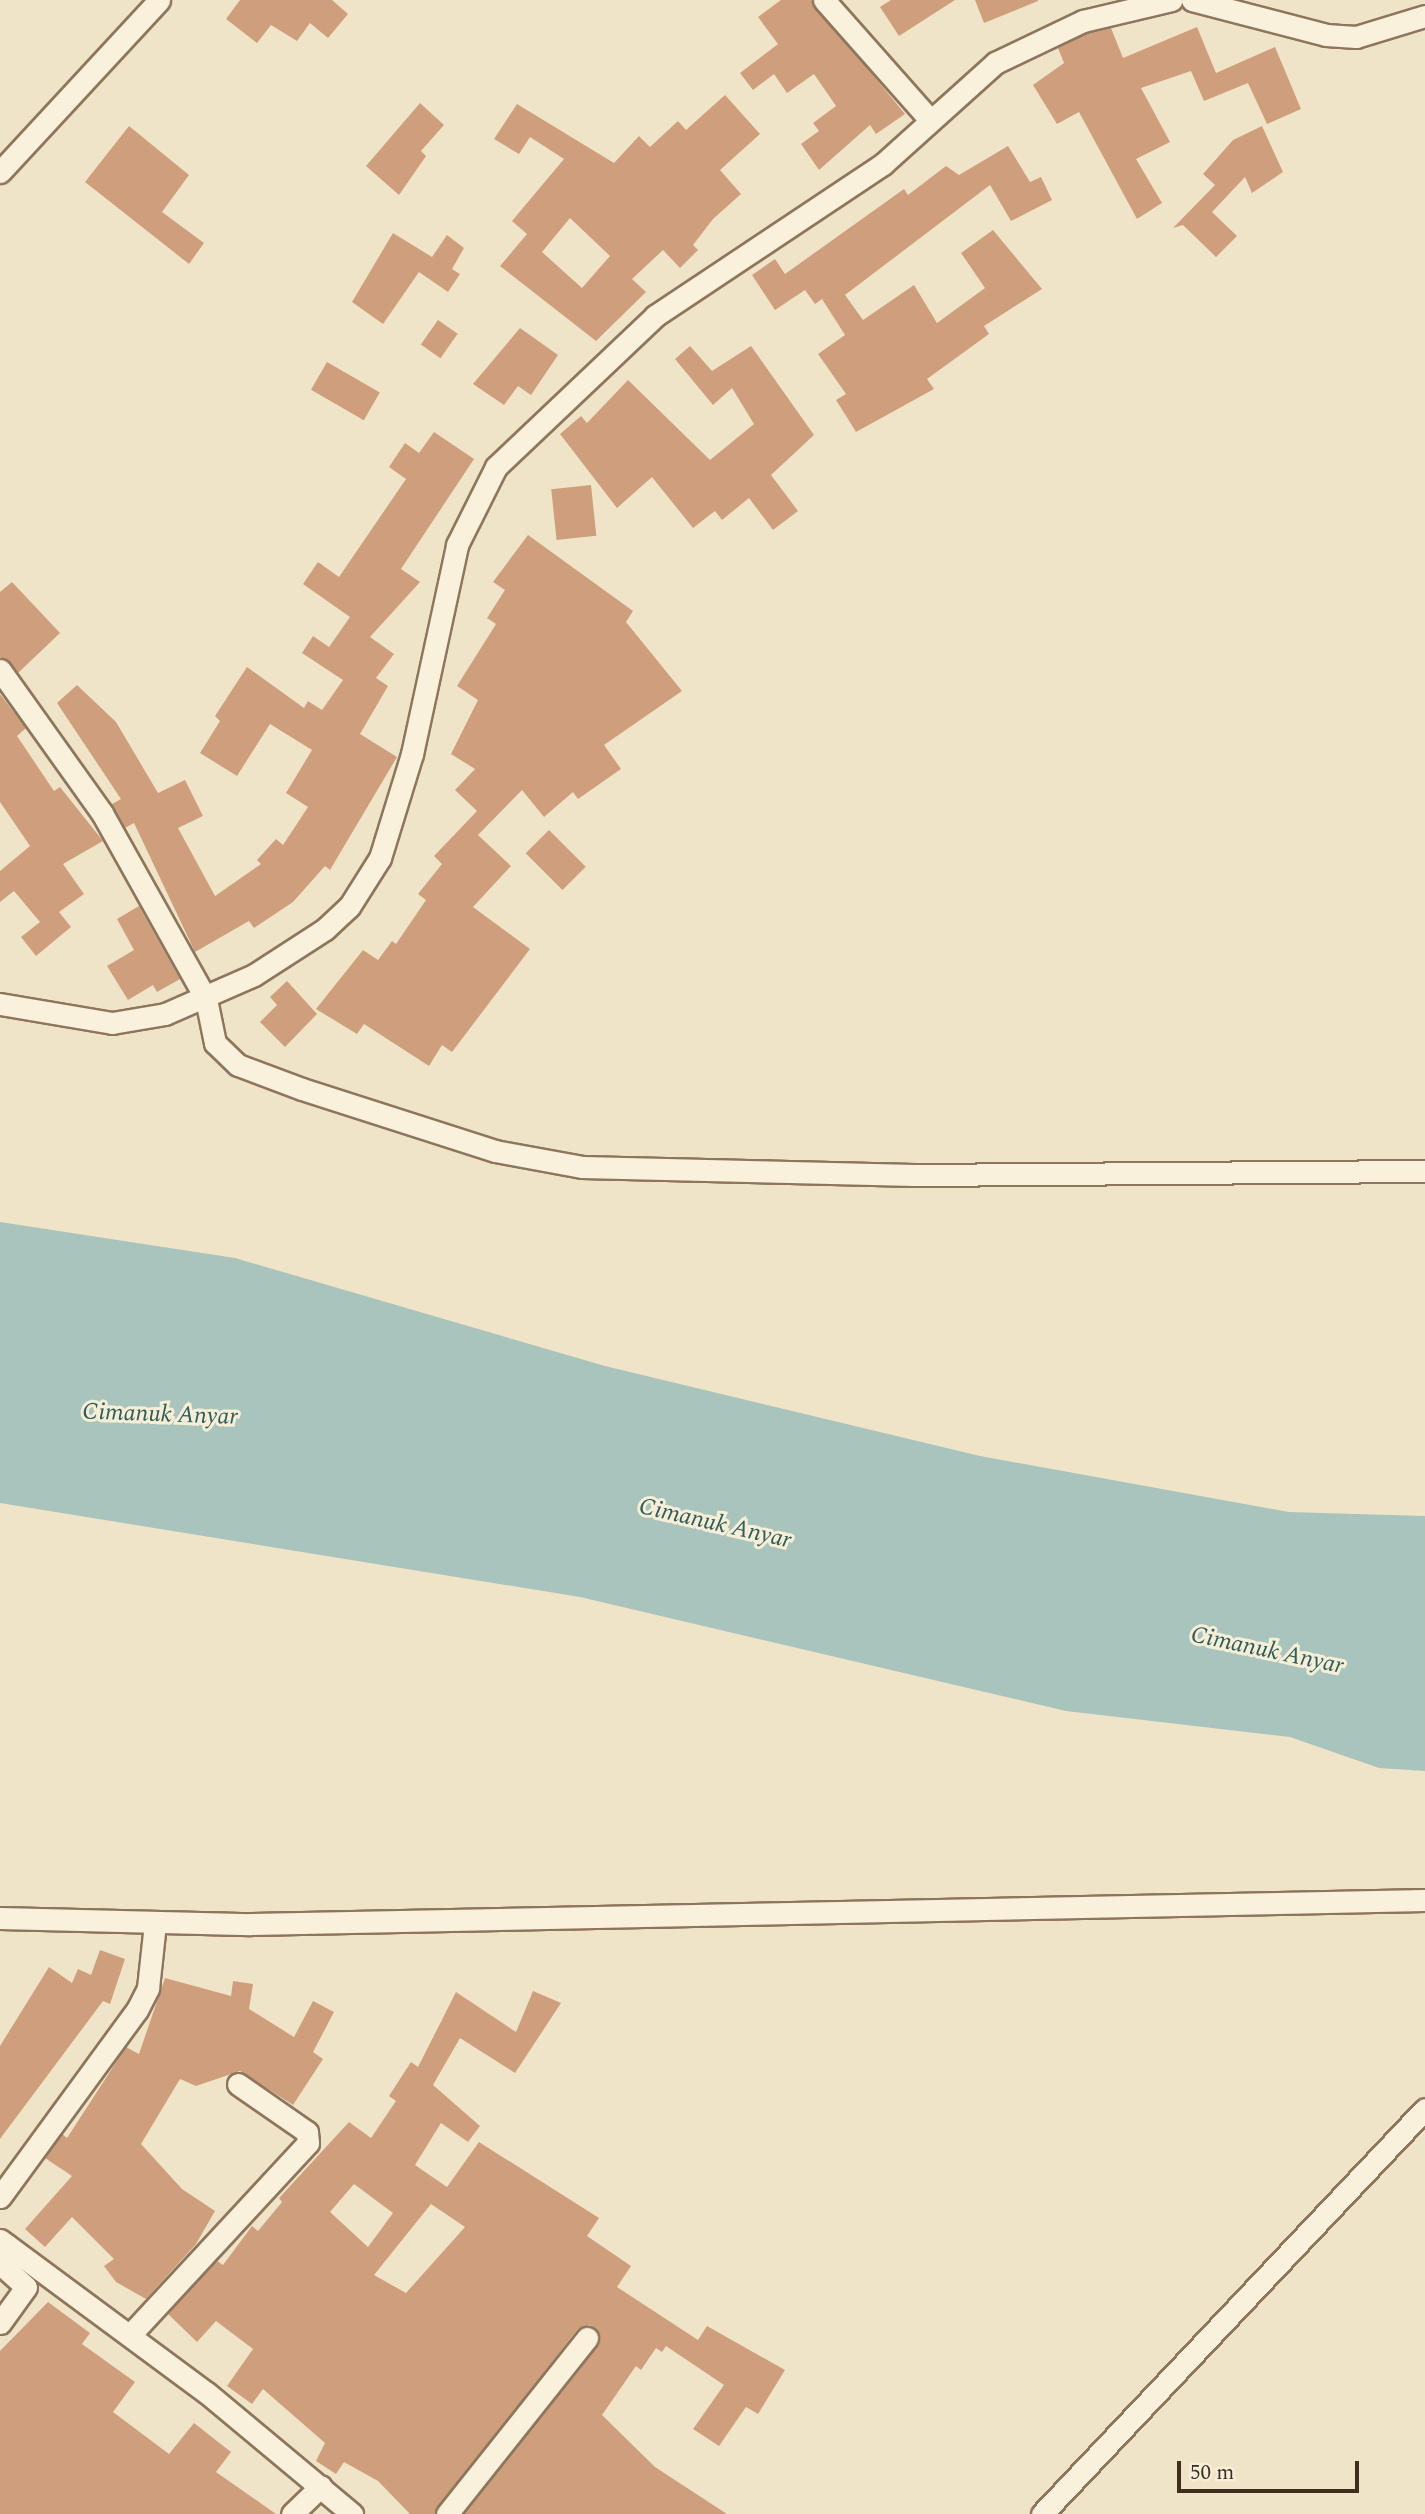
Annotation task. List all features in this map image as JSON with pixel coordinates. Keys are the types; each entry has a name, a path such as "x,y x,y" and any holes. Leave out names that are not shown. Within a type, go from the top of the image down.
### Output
{"street":[{"path":"0,172 159,0"},
{"path":"824,0 930,120"},
{"path":"0,1004 112,1023 165,1014 206,999 325,929 349,907 380,858 412,754 457,545 496,467 654,316 883,164 995,63 1037,39 1123,3 1172,0"},
{"path":"1192,0 1257,8 1356,37 1425,16"},
{"path":"0,670 102,813 206,999 215,1043 238,1065 495,1151 568,1165 914,1175 1425,1171"},
{"path":"0,1918 155,1924 1425,1900"},
{"path":"0,2197 137,2010 148,1988 155,1924"},
{"path":"130,2335 308,2143 307,2132 238,2084"},
{"path":"1042,2514 1425,2109"},
{"path":"4,2243 130,2335 321,2486 352,2514"},
{"path":"0,2323 26,2287 5,2269 4,2243"},
{"path":"447,2514 587,2338"},
{"path":"292,2514 321,2486"}],"water":[{"name":"Cimanuk Anyar","path":"0,1222 235,1258 605,1366 980,1456 1289,1512 1425,1516 1425,1771 1379,1768 1290,1737 1066,1711 580,1597 0,1503"}],"building":[{"path":"240,0 332,0 348,14 328,38 310,23 297,41 271,25 257,43 226,19"},
{"path":"781,0 811,0 905,114 876,134 870,125 819,170 801,144 819,131 813,123 836,106 814,74 787,93 774,74 753,90 740,73 778,44 758,17"},
{"path":"891,0 955,0 899,36 880,7"},
{"path":"975,0 1038,0 1038,1 984,23"},
{"path":"1197,27 1216,73 1275,47 1301,109 1267,124 1248,83 1204,101 1191,71 1141,88 1170,142 1136,159 1162,203 1137,219 1079,112 1057,124 1033,85 1064,63 1058,48 1087,33 1111,28 1123,58"},
{"path":"725,95 760,134 720,170 741,194 713,219 693,245 698,250 680,268 663,250 632,279 646,292 596,341 500,266 527,234 512,221 564,159 530,137 519,154 494,139 517,104 614,163 639,136 650,147 678,121 686,130","holes":["570,218 610,256 582,288 542,252"]},
{"path":"420,103 444,125 421,151 426,156 399,195 366,166"},
{"path":"129,126 189,175 162,212 204,243 189,264 85,182"},
{"path":"1262,126 1283,172 1252,193 1245,177 1212,212 1237,236 1216,257 1183,225 1173,228 1215,185 1203,174 1233,140"},
{"path":"1008,146 1030,182 1041,177 1052,200 1011,221 990,185 845,295 863,320 914,285 937,323 985,288 961,253 993,230 1042,289 984,326 989,334 927,379 934,389 856,432 836,400 846,394 818,354 845,335 822,299 815,304 805,290 775,310 752,275 775,259 785,274 904,189 908,195 946,166 959,175"},
{"path":"393,233 432,257 447,235 464,248 452,269 460,274 448,292 419,272 383,324 352,302"},
{"path":"438,320 458,334 440,358 421,345"},
{"path":"520,328 558,355 531,395 518,386 504,405 473,384"},
{"path":"690,346 712,371 751,346 814,435 771,475 798,511 773,530 749,498 722,520 715,511 693,528 652,477 617,508 560,434 581,416 587,423 628,380 710,460 754,424 732,388 713,405 675,359"},
{"path":"327,362 380,392 364,420 311,390"},
{"path":"434,432 474,459 401,569 420,582 370,637 394,654 376,678 388,686 360,734 397,757 330,870 325,866 293,902 254,928 249,921 195,952 134,823 125,828 112,804 121,799 57,703 77,685 116,722 158,793 185,780 203,816 178,828 215,896 261,864 257,860 276,839 283,845 308,807 286,793 312,750 270,724 237,776 200,753 220,721 215,716 247,667 304,708 308,701 322,710 343,680 302,653 313,636 329,647 350,617 303,584 318,562 339,577 406,479 389,467 405,443 419,453"},
{"path":"591,485 596,536 557,540 551,489"},
{"path":"528,535 633,611 626,622 682,691 604,745 621,769 578,799 573,792 544,817 522,790 478,835 511,866 473,907 530,949 452,1052 442,1045 429,1066 364,1024 357,1034 316,1009 363,950 378,960 392,941 396,944 426,900 418,894 442,864 434,856 477,811 455,790 475,769 451,754 478,700 457,686 496,624 487,618 505,590 493,582"},
{"path":"12,582 60,633 18,673 0,657 0,592"},
{"path":"0,694 26,728 17,736 54,791 60,787 103,841 63,864 84,894 59,912 71,927 36,956 21,937 40,922 14,891 0,902 0,871 30,846 0,802"},
{"path":"549,830 586,867 562,890 526,853"},
{"path":"139,906 180,979 157,992 153,985 128,1000 107,966 134,950 117,919"},
{"path":"287,981 317,1014 285,1047 260,1022 277,1005 270,997"},
{"path":"100,1950 125,1959 110,2004 103,2001 0,2139 0,2046 49,1967 72,1983 78,1969 91,1975"},
{"path":"165,1978 231,1996 233,1981 253,1984 249,2009 294,2037 313,2001 334,2012 313,2052 323,2059 293,2105 240,2071 196,2086 180,2079 141,2144 182,2189 215,2211 196,2244 146,2299 116,2282 104,2266 114,2259 72,2217 45,2247 25,2229 72,2176 45,2158 62,2134 67,2138 126,2047 139,2054"},
{"path":"533,1991 561,2003 515,2073 460,2038 433,2085 480,2126 468,2142 441,2123 415,2165 447,2187 479,2142 599,2218 587,2236 631,2266 617,2287 698,2340 707,2326 785,2370 758,2414 746,2407 719,2446 693,2429 724,2385 666,2346 662,2352 656,2348 641,2370 636,2366 602,2415 655,2467 727,2514 464,2514 597,2346 599,2334 590,2325 577,2330 434,2514 410,2514 378,2481 344,2462 336,2474 316,2461 325,2443 263,2389 252,2404 227,2386 253,2349 216,2321 197,2342 168,2314 217,2261 223,2265 252,2226 258,2231 282,2202 279,2198 349,2122 371,2138 396,2101 389,2096 411,2062 418,2067 456,1992 516,2032","holes":["354,2184 393,2213 368,2247 330,2212","431,2204 465,2227 406,2293 374,2275"]},
{"path":"48,2302 90,2333 82,2344 135,2382 113,2412 169,2454 194,2423 231,2452 216,2472 276,2514 0,2514 0,2351"}]}
